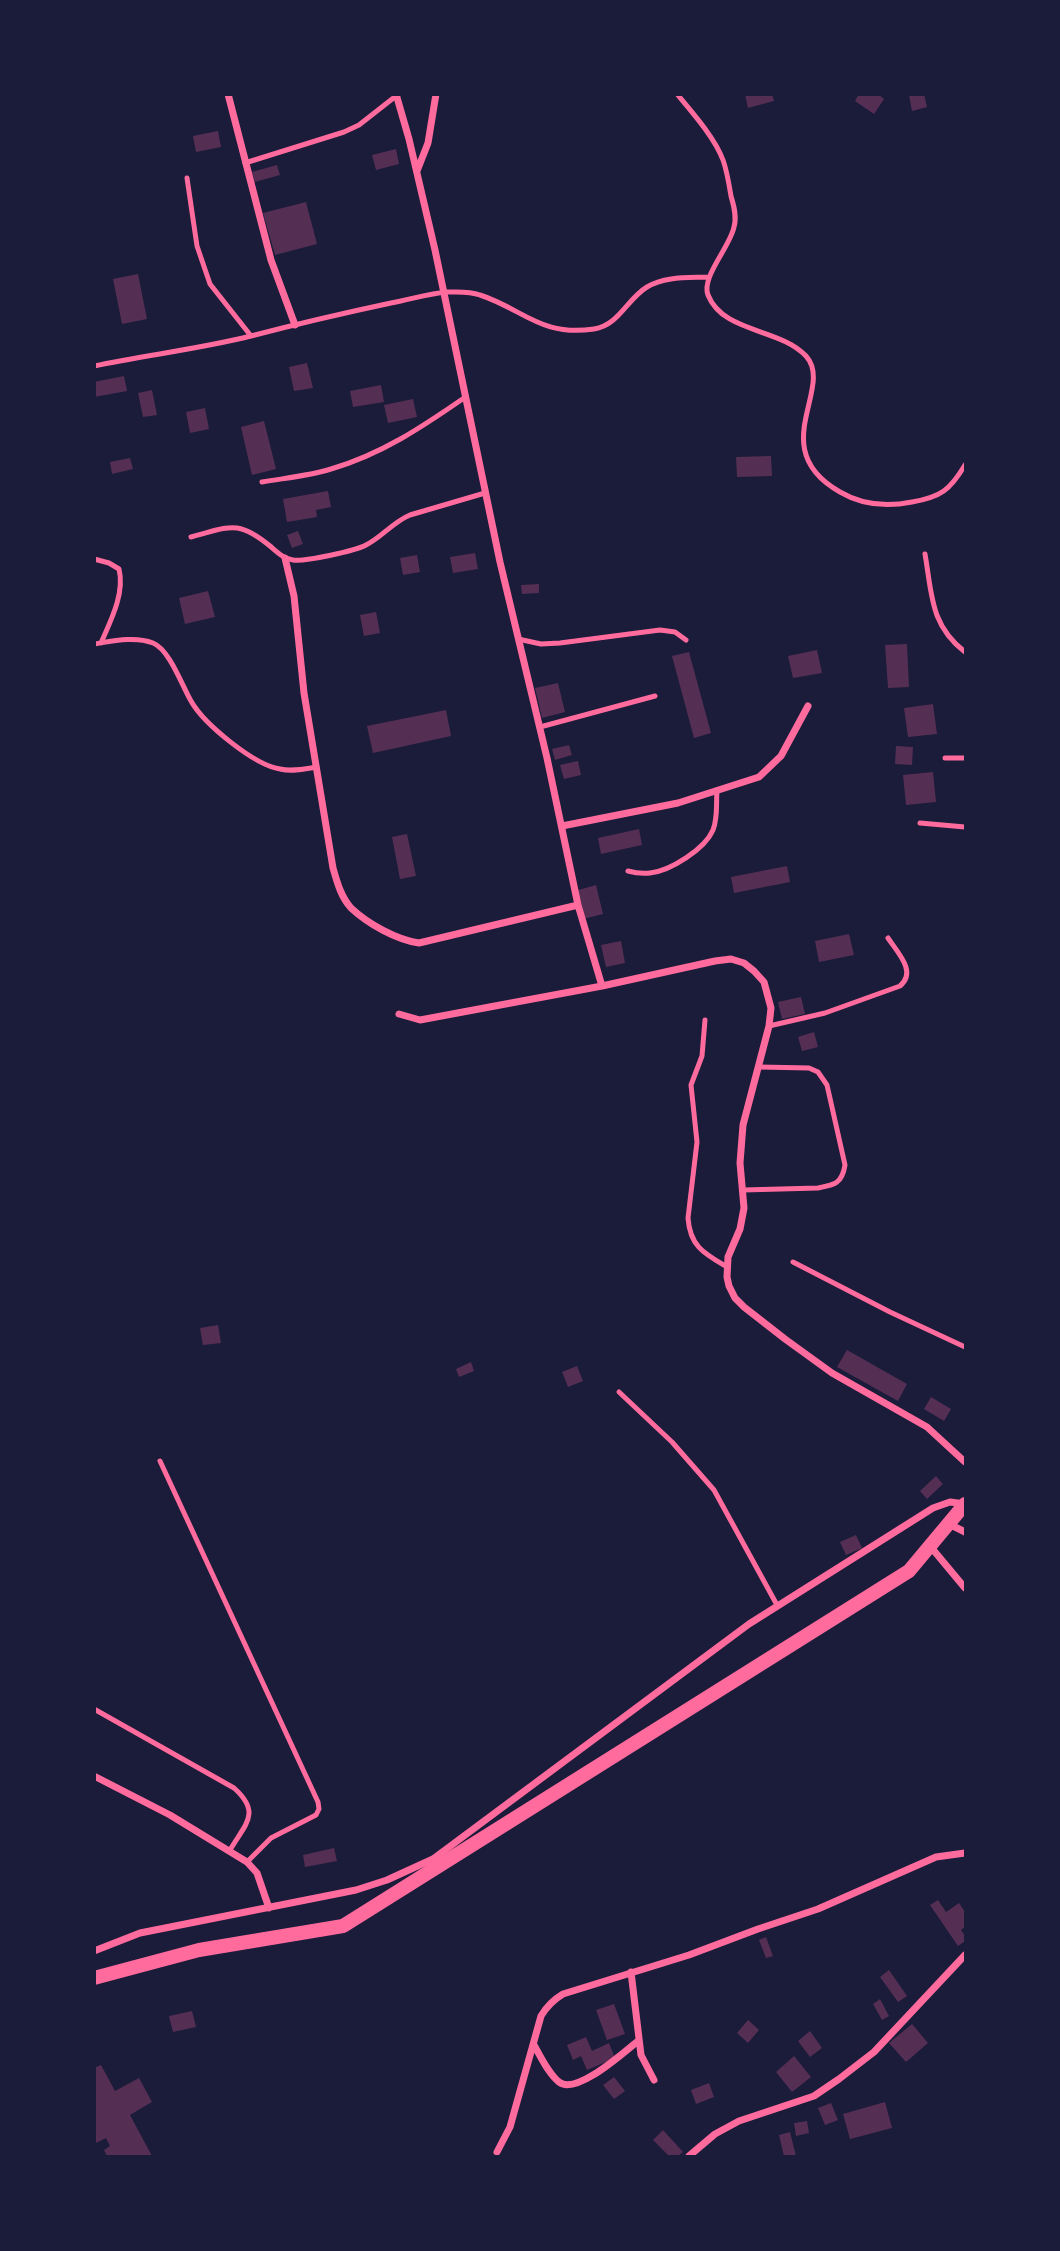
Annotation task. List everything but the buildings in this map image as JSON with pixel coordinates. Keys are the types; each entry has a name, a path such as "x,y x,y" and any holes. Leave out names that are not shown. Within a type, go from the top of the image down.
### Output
{"main road":[{"path":"94,1978 199,1950 343,1926 909,1571 965,1504"}],"street":[{"path":"228,94 271,260 295,325"},
{"path":"417,171 428,143 436,94"},
{"path":"396,95 417,171 464,398 578,905 601,986"},
{"path":"285,558 294,596 302,683 333,868 339,889 350,907 368,921 411,942 428,942 578,905"},
{"path":"562,827 678,803 759,777 781,756 808,706"},
{"path":"399,1014 420,1020 601,986 715,961 731,959 744,963 764,982 771,1008 769,1026 743,1125 740,1163 743,1217 728,1257 729,1286 744,1307 832,1373 927,1427 965,1462"},
{"path":"94,1951 140,1933 356,1890 387,1880 433,1859 778,1605 933,1508 950,1502 965,1504"},
{"path":"948,1524 965,1532"},
{"path":"930,1545 965,1588"},
{"path":"94,1776 170,1815 247,1862 257,1873 269,1908"},
{"path":"497,2152 510,2127 541,2016 554,1999 818,1909 936,1857 965,1853"},
{"path":"689,2157 715,2134 739,2121 814,2096 839,2079 874,2052 965,1955"},
{"path":"631,1972 638,2041 645,2066 653,2080"},
{"path":"534,2045 558,2082 569,2085 583,2081 638,2041"}],"lane":[{"path":"677,94 718,149 735,211 732,235 709,277 709,298 726,316 772,336 807,356 812,375 803,435 804,450 808,462 817,474 831,488 847,496 866,503 885,505 931,499 942,494 965,465"},
{"path":"245,163 344,132 359,125 396,95"},
{"path":"187,178 197,246 209,284 251,336"},
{"path":"94,366 221,343 443,292 480,295 542,325 558,329 592,329 614,321 638,293 648,286 677,278 709,277"},
{"path":"262,482 333,469 360,458 410,435 464,398"},
{"path":"191,537 227,528 247,529 285,558 295,561 365,547 399,520 485,493"},
{"path":"925,554 935,613 952,642 965,652"},
{"path":"94,559 119,569 122,581 113,615 98,644"},
{"path":"519,639 541,644 559,643 660,630 675,632 686,640"},
{"path":"98,644 133,640 154,643 169,660 192,703 226,739 274,768 290,771 317,767"},
{"path":"540,727 655,696"},
{"path":"944,758 965,758"},
{"path":"628,871 647,874 658,872 701,847 709,838 716,820 717,790"},
{"path":"920,824 965,827"},
{"path":"769,1026 825,1013 900,986 908,975 906,966 888,938"},
{"path":"705,1020 702,1056 691,1085 697,1142 688,1218 689,1229 701,1252 727,1267"},
{"path":"743,1190 829,1186 843,1176 845,1165 827,1085 818,1072 809,1068 759,1067"},
{"path":"793,1262 965,1347"},
{"path":"619,1392 672,1442 714,1490 778,1605"},
{"path":"160,1461 318,1802 316,1815 271,1838 247,1862"},
{"path":"94,1709 240,1793 251,1812 249,1820 230,1850"}]}
